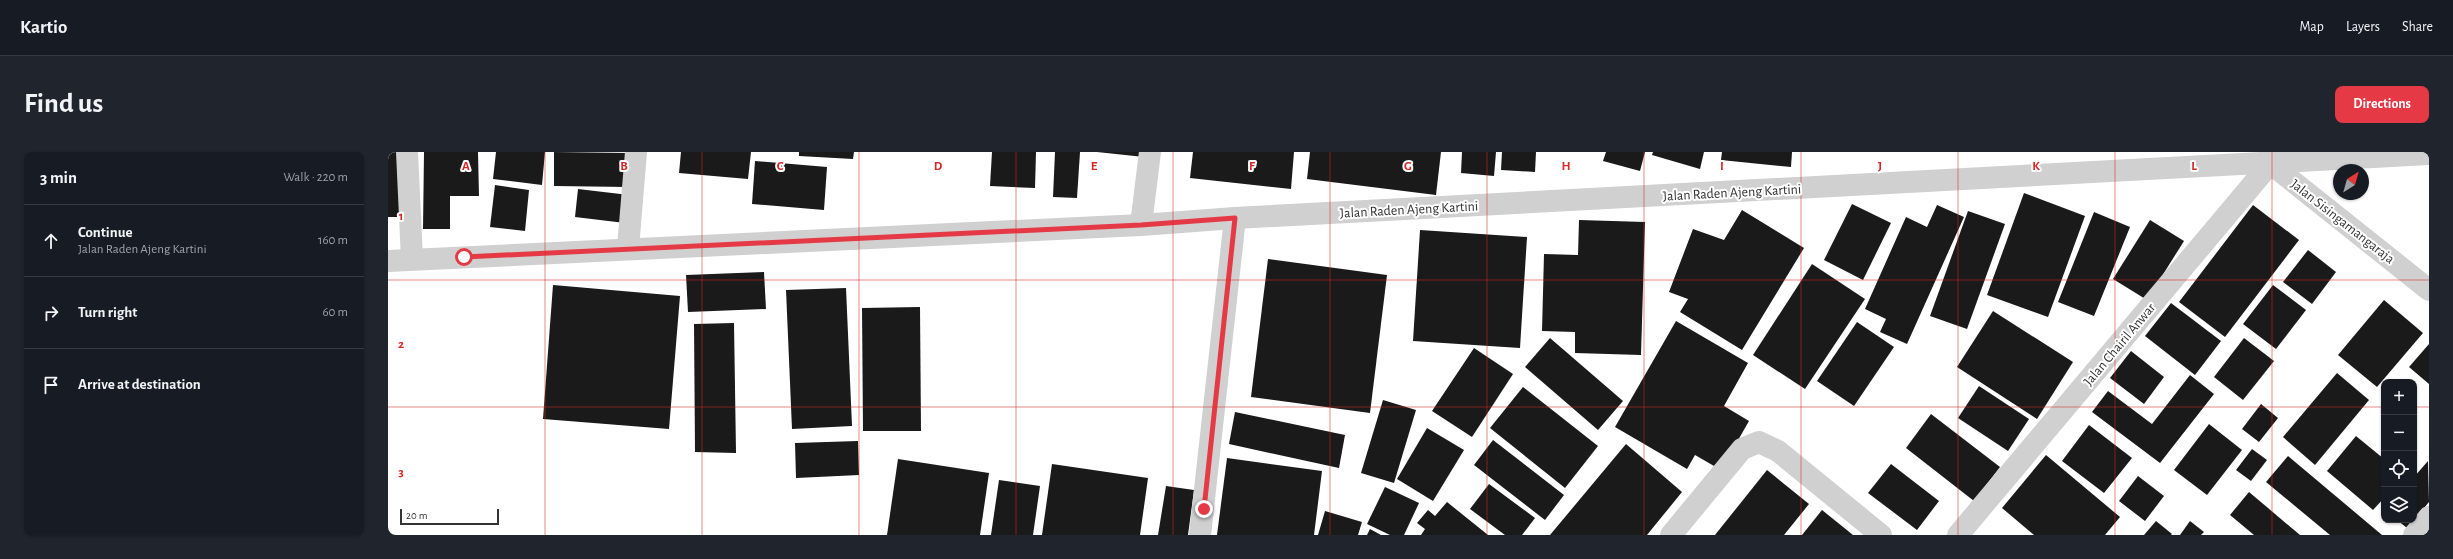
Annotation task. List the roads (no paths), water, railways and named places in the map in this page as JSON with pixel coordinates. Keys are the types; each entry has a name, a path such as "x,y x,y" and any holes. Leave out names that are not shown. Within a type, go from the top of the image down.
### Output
{"street":[{"path":"407,152 412,260"},
{"path":"628,248 636,152"},
{"path":"1141,225 1150,152"},
{"name":"Jalan Raden Ajeng Kartini","path":"388,261 628,248 1141,225 1235,218 2269,156 2429,154"},
{"name":"Jalan Sisingamangaraja","path":"2269,156 2429,290"},
{"name":"Jalan Chairil Anwar","path":"1958,535 2269,156"},
{"path":"1200,535 1235,218"},
{"path":"1671,535 1742,449 1759,442 1778,451 1881,535"},
{"path":"2414,535 2429,517"}]}
